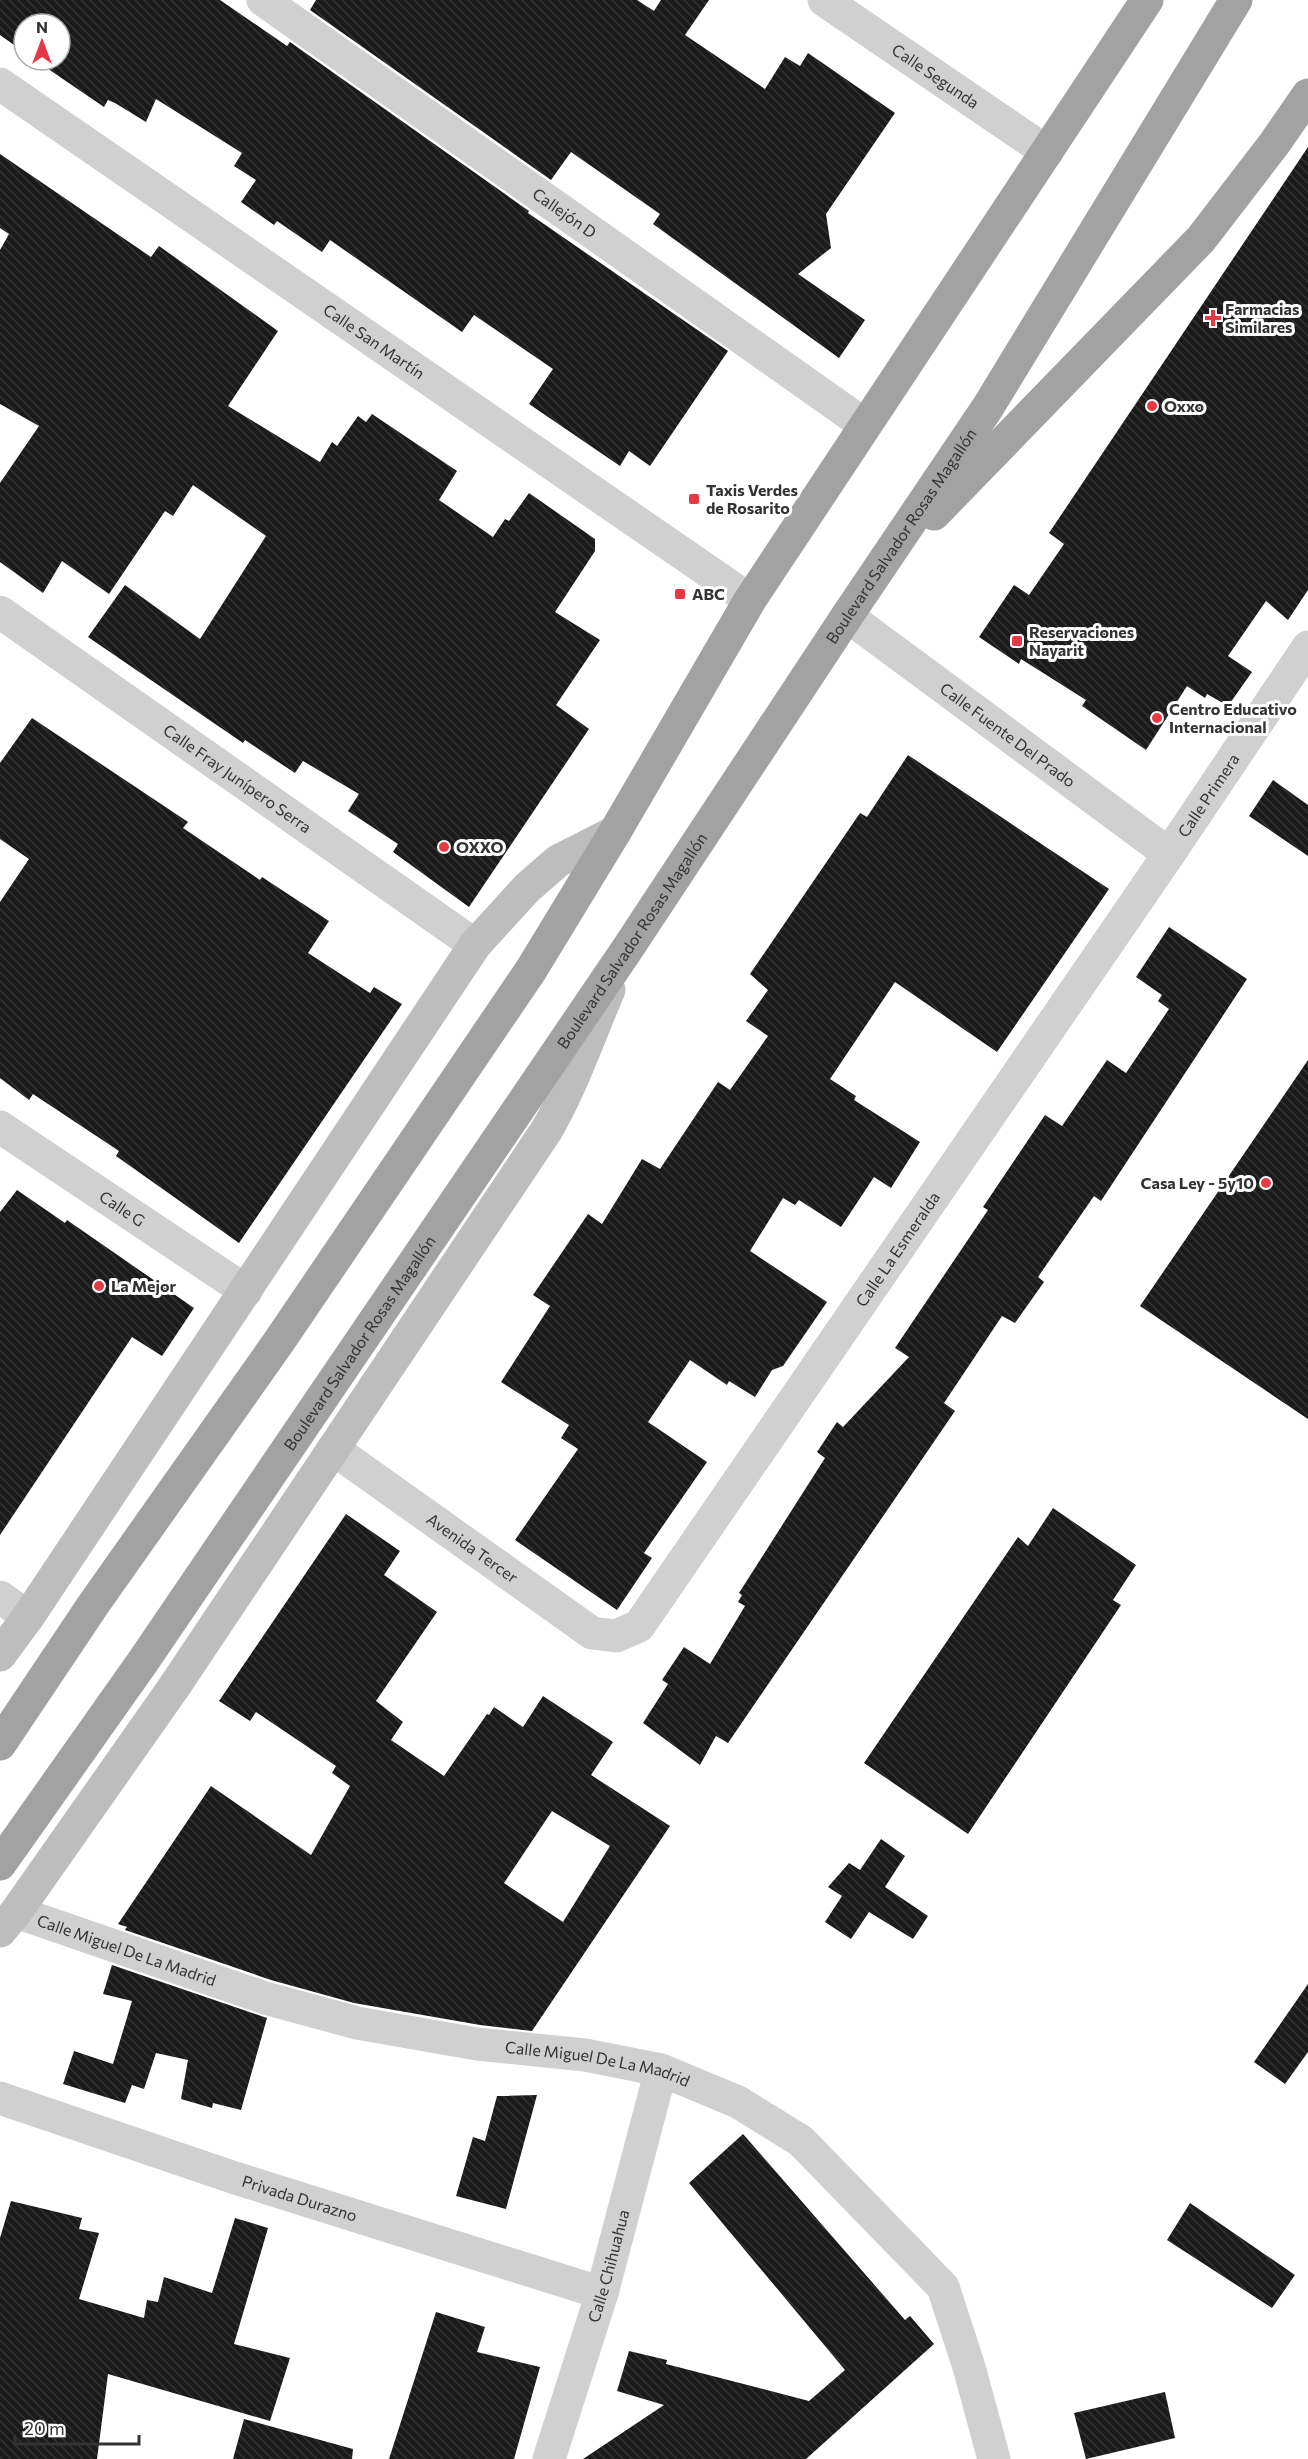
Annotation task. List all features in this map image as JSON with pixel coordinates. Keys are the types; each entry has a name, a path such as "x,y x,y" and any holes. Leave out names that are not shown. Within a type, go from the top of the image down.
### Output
{"highway":[{"path":"0,1744 93,1605 280,1340 531,970 615,832 750,600 1147,0"},
{"name":"Boulevard Salvador Rosas Magallón","path":"0,1864 144,1660 626,951 846,616 988,407 1236,0"},
{"path":"874,576 1202,238 1274,144 1308,95"}],"main road":[{"path":"0,1655 28,1617 475,945 527,888 558,861 615,832"},
{"path":"8,1921 174,1687 546,1131 566,1096 626,951"}],"street":[{"name":"Callejón D","path":"263,0 865,425"},
{"name":"Calle Segunda","path":"824,0 1047,152"},
{"name":"Calle San Martín","path":"0,84 750,600"},
{"name":"Calle Fray Junípero Serra","path":"0,612 475,945"},
{"name":"Calle Fuente Del Prado","path":"846,616 1170,854"},
{"name":"Calle Primera","path":"1170,854 1308,647"},
{"name":"Calle La Esmeralda","path":"616,1636 639,1626 1170,854"},
{"name":"Calle G","path":"0,1127 246,1290"},
{"name":"Avenida Tercer","path":"333,1449 592,1633 616,1636"},
{"path":"0,1597 28,1617"},
{"name":"Calle Miguel De La Madrid","path":"8,1921 265,1998 357,2023 477,2044 585,2055 662,2070 738,2102 801,2141 943,2287 969,2367 994,2459"},
{"name":"Calle Chihuahua","path":"549,2459 602,2293 662,2070"},
{"name":"Privada Durazno","path":"0,2098 236,2178 602,2293"}],"building":[{"path":"0,0 220,0 287,46 290,42 529,211 528,213 728,351 650,466 629,451 620,466 529,404 553,369 474,315 462,332 330,240 322,252 277,221 274,225 241,202 256,180 234,166 242,153 156,99 146,122 108,100 104,107 53,72 72,72 72,12 12,12 12,44 0,35"},
{"path":"316,0 637,0 654,11 661,0 709,0 685,35 765,89 785,57 800,66 808,53 895,113 826,214 831,248 798,274 865,320 839,358 653,224 660,214 571,152 551,180 310,10"},
{"path":"1308,147 1308,590 1288,620 1266,601 1228,656 1252,672 1228,706 1207,694 1205,698 1187,686 1146,750 1082,706 1086,700 1021,659 1019,664 979,637 1014,585 1029,595 1064,544 1049,533"},
{"path":"0,154 151,257 159,246 278,331 228,406 320,462 332,442 337,446 358,416 366,422 372,414 457,471 439,500 493,537 505,519 509,521 529,493 595,539 595,551 555,612 600,640 556,705 589,729 469,907 393,852 398,844 348,811 359,794 303,761 295,773 245,740 243,743 88,637 125,585 200,639 266,536 193,485 173,516 165,511 109,594 62,561 43,593 0,562 0,483 39,426 0,404 0,250 9,234 0,228"},
{"path":"32,718 188,822 183,828 260,880 262,877 329,921 308,953 370,993 374,987 402,1004 239,1243 116,1156 119,1151 33,1094 29,1100 0,1078 0,902 29,859 0,839 0,763"},
{"path":"908,755 1109,889 997,1052 895,982 830,1079 856,1096 854,1100 920,1142 891,1188 874,1177 841,1227 799,1200 795,1205 783,1198 750,1251 827,1302 783,1366 772,1370 755,1397 729,1381 727,1385 690,1360 648,1422 707,1462 644,1553 652,1558 617,1610 515,1540 578,1449 561,1438 569,1425 501,1382 550,1306 533,1295 588,1214 602,1224 642,1159 660,1169 718,1082 730,1090 768,1036 746,1021 768,990 750,974 860,813 867,817"},
{"path":"1273,780 1308,805 1308,856 1249,816"},
{"path":"1169,927 1247,979 1101,1201 1094,1196 1038,1277 1044,1282 1015,1323 1002,1316 944,1403 955,1411 728,1743 716,1736 700,1765 643,1723 668,1684 662,1680 684,1647 710,1664 745,1606 738,1602 742,1595 739,1593 825,1458 817,1452 837,1422 843,1427 909,1357 895,1348 988,1210 983,1207 1045,1115 1062,1126 1107,1060 1126,1073 1169,1009 1158,1001 1162,995 1136,977"},
{"name":"Casa Ley - 5y10","path":"1308,1060 1308,1419 1140,1306"},
{"path":"17,1190 65,1223 67,1220 194,1308 162,1356 132,1337 0,1535 0,1212"},
{"path":"1053,1508 1136,1565 1113,1600 1121,1605 968,1834 864,1763 1018,1537 1028,1546"},
{"path":"346,1514 400,1551 384,1575 437,1612 376,1701 403,1722 391,1740 444,1776 494,1707 523,1727 543,1696 613,1742 591,1775 670,1826 532,2031 480,2025 354,2003 271,1980 125,1930 127,1927 118,1924 211,1786 311,1855 350,1786 332,1773 336,1766 256,1712 250,1721 219,1701","holes":["552,1811 610,1846 563,1922 504,1883"]},
{"path":"881,1839 905,1856 885,1887 928,1916 913,1939 869,1912 851,1939 825,1922 842,1896 828,1887 849,1863 860,1870"},
{"path":"112,1965 267,2018 241,2110 213,2103 212,2108 181,2099 188,2060 156,2053 144,2089 132,2085 125,2103 63,2084 74,2051 113,2064 132,2001 103,1994"},
{"path":"1308,1984 1308,2052 1285,2084 1254,2062"},
{"path":"537,2095 506,2209 456,2196 473,2137 485,2141 497,2096"},
{"path":"743,2134 905,2320 910,2316 934,2344 806,2459 583,2459 664,2405 617,2391 629,2351 667,2360 666,2364 809,2401 845,2370 689,2183"},
{"path":"11,2201 82,2218 79,2229 99,2233 79,2299 144,2318 147,2300 158,2302 164,2277 212,2293 235,2218 268,2228 234,2344 290,2358 270,2421 108,2374 97,2459 0,2459 0,2238"},
{"path":"1190,2203 1295,2275 1272,2308 1167,2240"},
{"path":"436,2312 485,2327 477,2352 540,2367 514,2459 389,2459"},
{"path":"1165,2392 1175,2438 1086,2459 1074,2413"},
{"path":"244,2419 353,2449 352,2459 233,2459"}],"place":[{"name":"Farmacias Similares","path":"1213,318"},
{"name":"Oxxo","path":"1152,406"},
{"name":"Taxis Verdes de Rosarito","path":"694,499"},
{"name":"ABC","path":"680,594"},
{"name":"Reservaciones Nayarit","path":"1017,641"},
{"name":"Centro Educativo Internacional","path":"1157,718"},
{"name":"OXXO","path":"444,847"},
{"name":"Casa Ley - 5y10","path":"1266,1183"},
{"name":"La Mejor","path":"99,1286"}]}
